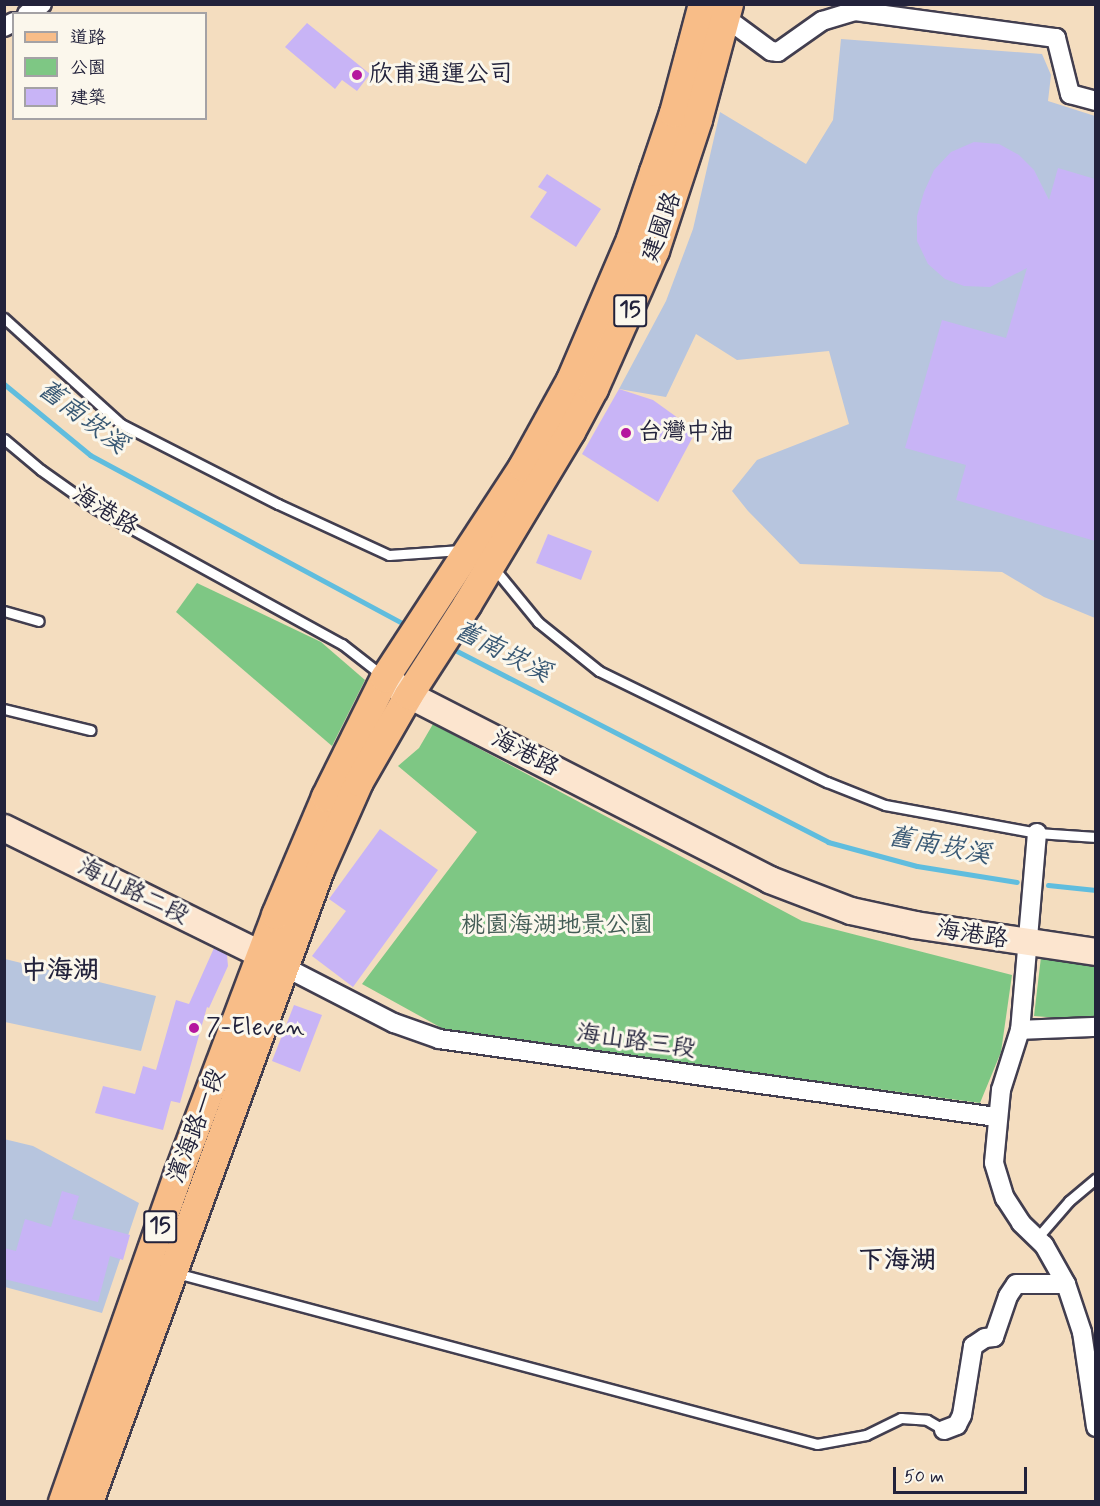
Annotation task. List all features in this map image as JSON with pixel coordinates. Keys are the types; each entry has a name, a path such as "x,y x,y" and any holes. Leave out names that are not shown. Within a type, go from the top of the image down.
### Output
{"main road":[{"name":"建國路","path":"391,669 448,582 481,557 571,432 629,313 678,182 719,9"},
{"name":"建國路","path":"415,685 471,599 481,557"},
{"name":"濱海路一段","path":"63,1502 122,1372 172,1272 326,797 391,669"},
{"name":"濱海路一段","path":"89,1502 122,1372 178,1175 273,961 320,870 359,782 415,685"}],"street":[{"path":"719,9 764,46 778,52 822,21 855,11 1056,38 1070,94 1095,101"},
{"name":"海港路","path":"391,669 415,685 770,880 851,911 915,925 1028,944 1095,952"},
{"name":"海山路二段","path":"4,828 273,961"},
{"path":"1037,833 1020,1030 1001,1090 996,1117 994,1163 1005,1198 1021,1223 1044,1245 1066,1284 1082,1332 1092,1379 1095,1427"},
{"name":"海山路三段","path":"273,961 394,1023 439,1039 996,1117"},
{"path":"1020,1030 1095,1027"},
{"path":"944,1430 957,1425 962,1415 973,1346 985,1338 994,1337 1008,1296 1016,1284 1066,1284"}],"lane":[{"path":"4,318 121,424 278,504 389,555 481,557 538,622 599,671 827,782 885,805 1037,833 1095,837"},
{"name":"海港路","path":"4,439 41,470 96,509 391,669"},
{"path":"4,611 39,621"},
{"path":"4,709 90,730"},
{"path":"1037,1238 1070,1201 1095,1178"},
{"path":"172,1272 817,1444 866,1435 901,1418 927,1420 944,1430"}],"shaded area":[{"path":"841,39 1042,54 1051,75 1048,101 1095,116 1095,618 1044,597 1002,572 800,564 748,511 732,491 757,460 849,424 829,351 737,360 696,334 666,397 619,389 666,301 693,229 720,112 806,164 833,120"},
{"path":"5,959 156,996 141,1051 5,1022"},
{"path":"4,1139 33,1146 139,1203 102,1313 5,1287"}],"green space":[{"path":"197,583 321,642 365,680 332,746 176,612"},
{"name":"桃園海湖地景公園","path":"433,724 802,921 1012,975 1001,1052 980,1103 447,1031 362,984 477,832 398,766 419,748"},
{"path":"1041,957 1095,963 1095,1021 1034,1016"}],"building":[{"path":"307,23 370,74 357,91 342,80 335,89 285,47"},
{"path":"974,142 999,144 1019,155 1034,170 1049,200 1058,168 1095,179 1095,541 956,500 966,465 905,448 942,320 1006,338 1027,268 990,287 964,286 945,279 928,264 917,241 917,216 934,170 951,152"},
{"path":"547,174 601,209 576,247 530,217 547,192 538,187"},
{"path":"619,389 653,400 696,431 658,502 582,454"},
{"path":"548,534 592,551 581,580 536,563"},
{"path":"380,829 438,870 353,987 312,956 346,911 329,899"},
{"path":"214,948 227,955 228,966 209,1008 207,1007 180,1103 171,1101 163,1130 95,1113 103,1086 135,1094 143,1066 156,1070 176,1000 189,1004"},
{"path":"294,1005 322,1015 300,1072 272,1061"},
{"path":"62,1191 79,1196 72,1219 130,1235 123,1260 110,1256 98,1302 4,1279 4,1248 16,1251 25,1219 51,1227"}],"waterway":[{"name":"舊南崁溪","path":"4,384 90,455 408,626"},
{"name":"舊南崁溪","path":"451,648 828,842 917,866 1017,882"},
{"name":"舊南崁溪","path":"1048,885 1096,890"}],"place":[{"name":"欣甫通運公司","path":"357,75"},
{"name":"台灣中油","path":"626,433"},
{"name":"7-Eleven","path":"194,1028"}],"district":[{"name":"中海湖","path":"60,972"},
{"name":"下海湖","path":"897,1262"}]}
